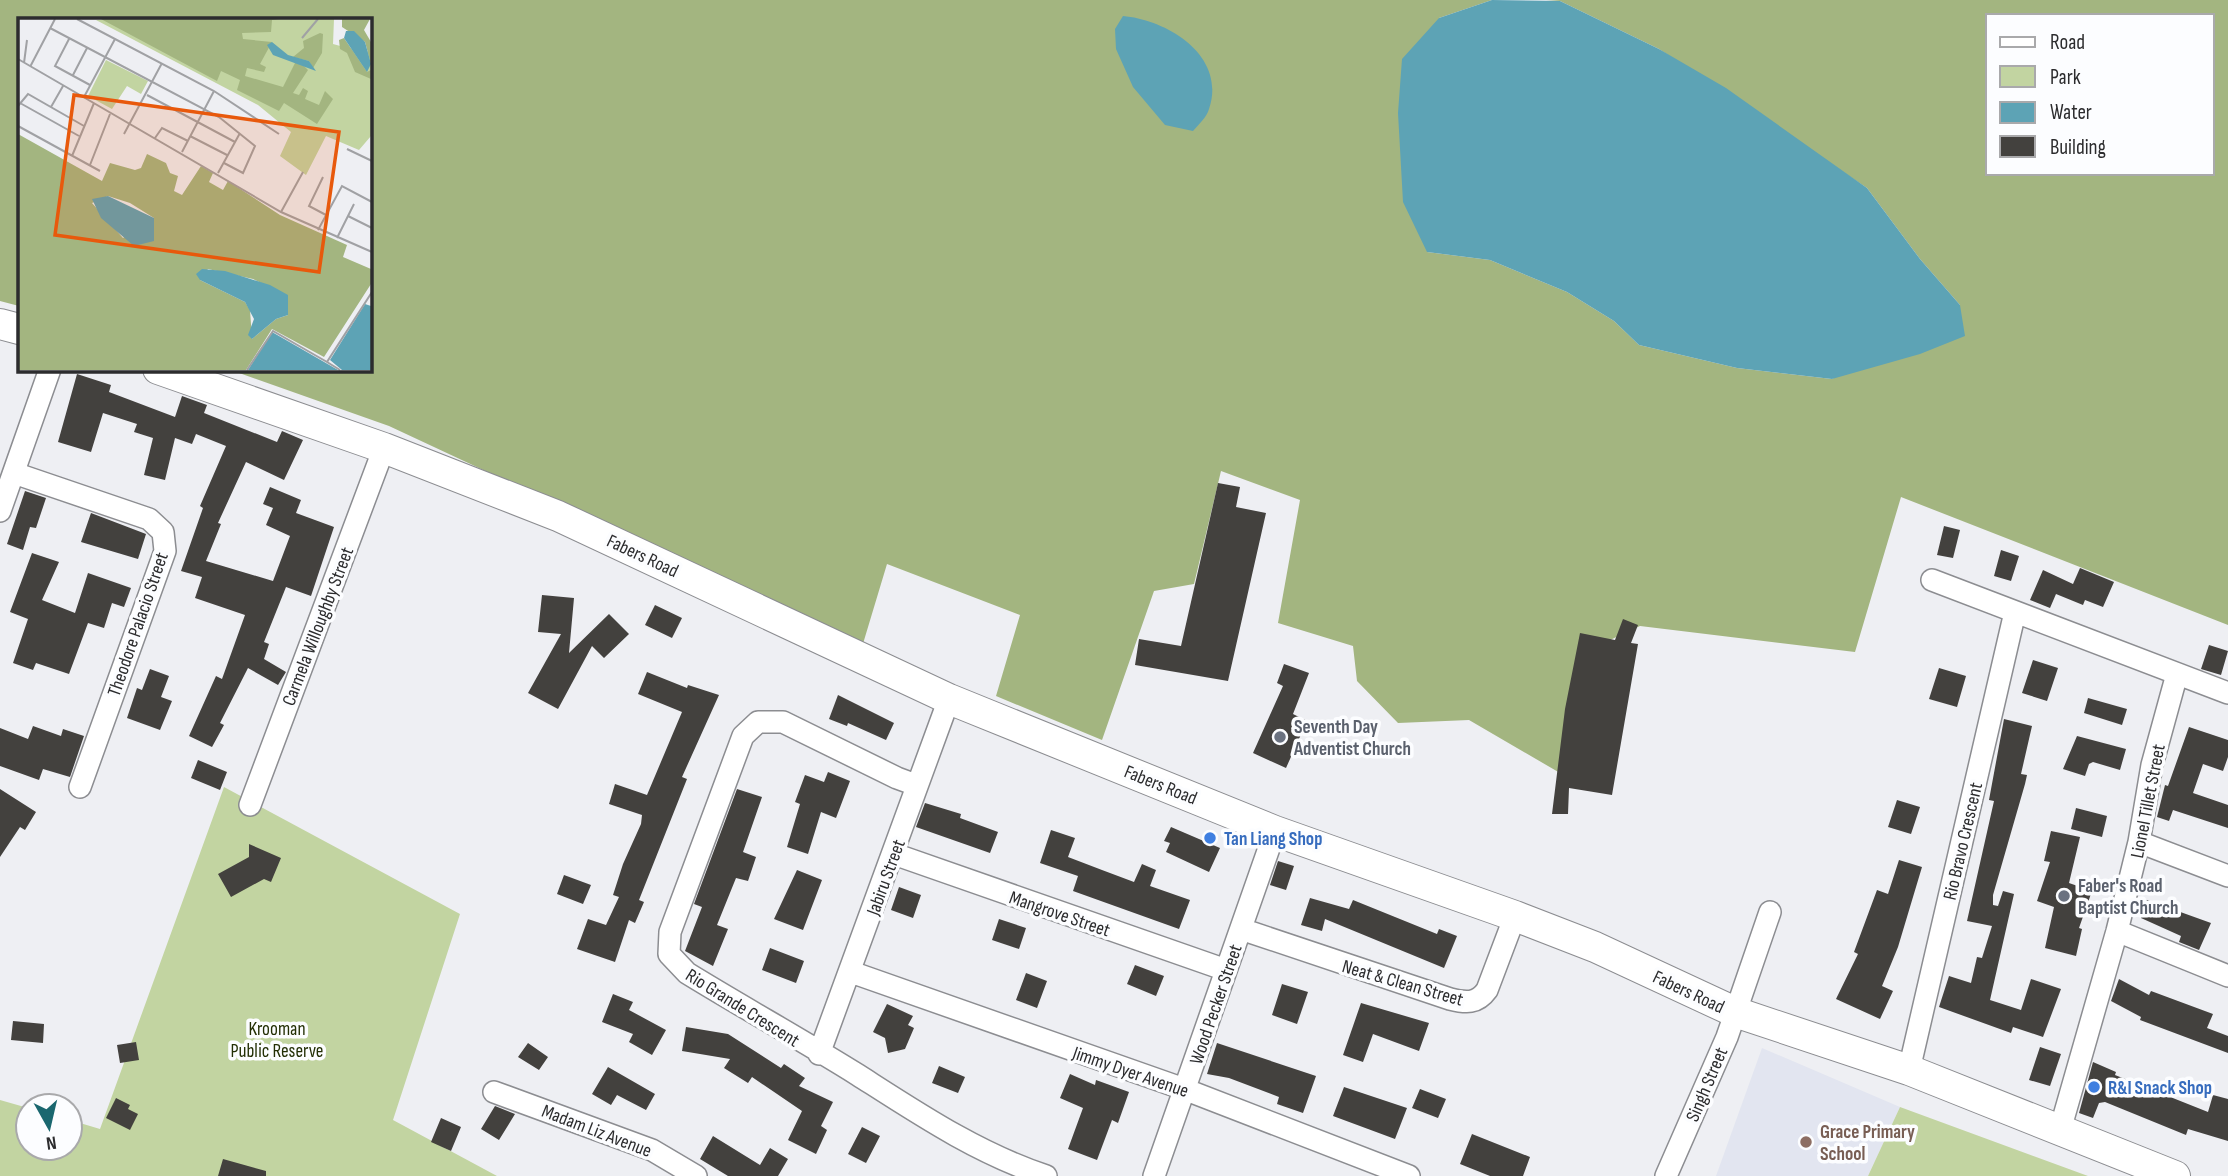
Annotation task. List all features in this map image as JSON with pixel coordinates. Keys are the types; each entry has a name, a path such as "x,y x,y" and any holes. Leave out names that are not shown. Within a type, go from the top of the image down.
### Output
{"main road":[{"path":"0,324 18,329"},
{"name":"Fabers Road","path":"164,371 384,448 558,516 950,699 1275,831 1595,947 1735,1012 1909,1070 2060,1130 2155,1172"}],"street":[{"path":"0,511 49,371"},
{"name":"Carmela Willoughby Street","path":"250,805 384,448"},
{"name":"Theodore Palacio Street","path":"14,473 149,519 163,532 165,551 80,788"},
{"path":"1932,580 2228,693"},
{"name":"Rio Bravo Crescent","path":"1909,1070 2015,612"},
{"name":"Lionel Tillet Street","path":"2060,1130 2118,931 2139,842 2152,765 2177,674"},
{"name":"Jabiru Street","path":"819,1054 894,854 916,785 950,699"},
{"name":"Rio Grande Crescent","path":"916,785 783,722 758,722 743,736 670,932 668,954 675,963 965,1142 1046,1176"},
{"name":"Wood Pecker Street","path":"1154,1176 1275,831"},
{"path":"2139,842 2228,876"},
{"name":"Mangrove Street","path":"894,854 1226,970"},
{"name":"Singh Street","path":"1666,1176 1735,1012 1770,912"},
{"name":"Neat & Clean Street","path":"1241,929 1450,999 1471,1002 1480,999 1487,990 1515,916"},
{"path":"2118,931 2228,976"},
{"name":"Jimmy Dyer Avenue","path":"851,972 1184,1089 1409,1176"},
{"name":"Madam Liz Avenue","path":"494,1091 652,1150 696,1176"}],"shaded area":[{"name":"Grace Primary School","path":"1762,1048 1900,1107 1868,1176 1716,1176"}],"green space":[{"path":"0,0 1492,0 1439,18 1427,252 1490,260 1567,292 1614,321 1639,345 1737,368 1832,379 1960,305 1920,259 1867,188 1659,49 1560,1 1546,0 2228,0 2228,625 1901,497 1855,652 1640,626 1593,648 1560,773 1469,720 1398,723 1357,681 1353,646 1278,623 1300,500 1221,471 1194,584 1154,591 1102,740 996,696 1020,615 887,564 862,647 389,426 234,371 371,371 371,18 18,18 18,306 0,301"},
{"name":"Krooman Public Reserve","path":"224,787 460,914 393,1120 497,1176 0,1176 0,1100 14,1104 14,1162 84,1162 84,1124 100,1129"},
{"path":"1900,1107 2088,1176 1868,1176"}],"water":[{"path":"1492,0 1560,1 1659,49 1726,88 1867,188 1920,259 1960,305 1965,336 1920,354 1832,379 1737,368 1639,345 1614,321 1567,292 1490,260 1427,252 1403,202 1398,113 1402,59 1439,18"},
{"path":"1123,16 1140,19 1175,33 1202,57 1212,90 1208,112 1193,131 1165,125 1133,87 1116,49 1115,29"}],"building":[{"path":"77,374 111,385 109,392 175,417 182,396 207,405 204,413 277,442 282,431 303,440 284,480 246,462 218,523 221,524 206,561 273,581 290,536 266,525 273,508 263,504 270,487 301,500 296,513 334,527 311,596 286,587 264,642 269,644 264,659 286,672 278,685 248,668 220,723 224,725 212,747 189,736 216,676 222,679 245,615 195,598 202,577 181,571 203,508 200,506 226,446 196,434 192,444 175,438 165,480 144,475 153,438 134,432 137,424 103,413 91,452 58,442"},
{"path":"1218,483 1240,487 1236,507 1266,513 1228,681 1135,665 1139,639 1181,646"},
{"path":"25,491 46,498 36,528 30,527 23,550 7,544"},
{"path":"91,513 146,534 138,559 81,542"},
{"path":"1944,526 1960,530 1953,558 1937,555"},
{"path":"2001,550 2019,556 2011,581 1994,576"},
{"path":"32,553 59,562 42,600 75,613 88,573 131,588 124,607 112,603 104,628 88,623 69,674 36,663 33,670 13,663 28,619 10,612"},
{"path":"2080,568 2114,582 2103,607 2085,600 2083,605 2056,594 2050,608 2030,600 2043,570 2073,584"},
{"path":"542,595 574,598 569,653 609,614 629,634 604,658 592,646 558,709 528,693 561,634 538,632"},
{"path":"655,605 682,618 672,638 645,625"},
{"path":"1623,619 1638,625 1631,643 1638,644 1612,795 1569,788 1568,814 1552,814 1565,709 1580,633 1615,640"},
{"path":"2209,645 2228,651 2221,675 2201,669"},
{"path":"2033,660 2058,668 2047,701 2022,693"},
{"name":"Seventh Day Adventist Church","path":"1284,664 1309,673 1293,714 1307,721 1286,768 1253,753 1283,686 1277,683"},
{"path":"1939,668 1966,676 1957,707 1929,699"},
{"path":"150,669 169,676 161,697 172,701 160,730 127,718 137,688 142,690"},
{"path":"647,672 687,688 688,685 719,695 682,777 687,779 639,900 644,902 635,923 629,920 615,962 577,949 588,919 606,925 619,897 613,895 623,864 641,824 642,815 609,804 615,784 647,795 682,712 638,694"},
{"path":"838,695 894,723 886,740 848,723 847,726 829,719"},
{"path":"2088,698 2127,709 2122,725 2084,713"},
{"path":"2004,719 2032,726 2021,774 2027,775 2025,784 1993,895 1993,905 1998,906 2003,891 2014,894 1990,1000 2021,1010 2031,979 2061,989 2043,1037 2013,1027 2011,1033 1939,1007 1949,976 1971,983 1977,957 1982,958 1992,926 1967,921 1994,801 1989,800"},
{"path":"33,726 61,736 63,729 84,736 70,777 43,769 39,780 0,766 0,728 28,739"},
{"path":"2189,727 2228,740 2228,757 2223,771 2203,764 2193,793 2228,805 2228,828 2173,810 2169,821 2157,817 2165,785 2168,786"},
{"path":"2077,736 2126,749 2120,770 2093,762 2089,764 2085,776 2063,769"},
{"path":"198,760 227,772 220,790 191,778"},
{"path":"828,772 850,781 836,818 821,812 808,854 787,847 800,804 795,802 805,775 824,782"},
{"path":"0,789 36,812 25,830 20,827 0,857"},
{"path":"737,789 762,797 743,852 756,857 748,881 736,878 717,925 728,929 713,966 685,951 702,907 694,904"},
{"path":"1897,800 1920,807 1911,834 1888,827"},
{"path":"925,803 961,814 960,818 998,832 990,853 916,827"},
{"path":"2076,808 2107,816 2102,837 2071,829"},
{"path":"1171,827 1220,848 1209,872 1166,852 1170,843 1164,841"},
{"path":"1051,830 1075,838 1068,857 1102,870 1134,882 1142,864 1156,870 1150,886 1190,900 1179,929 1073,891 1078,876 1040,863"},
{"path":"2051,831 2080,837 2069,883 2092,891 2079,928 2082,929 2076,956 2045,948 2054,907 2037,901 2050,862 2044,861"},
{"path":"249,844 281,858 271,882 264,879 231,897 218,874 249,857"},
{"path":"1899,860 1922,867 1898,947 1882,986 1893,991 1880,1019 1836,999 1858,954 1854,952 1877,890 1888,894"},
{"path":"1278,861 1294,866 1286,890 1270,885"},
{"path":"797,870 822,880 803,930 774,919"},
{"path":"564,875 591,885 583,904 557,894"},
{"path":"899,887 921,895 913,918 891,910"},
{"path":"1310,898 1349,909 1353,900 1437,934 1439,929 1457,936 1444,968 1325,919 1322,931 1301,925"},
{"path":"2147,900 2211,923 2199,950 2179,942 2181,936 2141,918"},
{"path":"999,919 1026,928 1019,949 992,940"},
{"path":"770,948 804,961 796,983 762,970"},
{"path":"1135,965 1164,976 1156,996 1127,984"},
{"path":"1026,973 1047,981 1037,1008 1016,1000"},
{"path":"2119,979 2149,995 2151,991 2213,1014 2207,1028 2228,1036 2228,1053 2140,1020 2141,1017 2111,1001"},
{"path":"1282,984 1308,992 1297,1024 1272,1015"},
{"path":"613,994 633,1002 629,1010 666,1030 652,1055 629,1042 633,1034 602,1022"},
{"path":"1361,1003 1429,1023 1419,1051 1373,1034 1363,1062 1343,1055"},
{"path":"887,1004 913,1016 908,1025 914,1028 905,1049 888,1053 885,1038 873,1032"},
{"path":"13,1021 44,1024 43,1043 11,1040"},
{"path":"686,1027 728,1034 781,1068 784,1064 805,1078 799,1086 833,1102 821,1126 827,1130 816,1154 788,1140 802,1111 752,1077 748,1083 724,1068 730,1059 682,1051"},
{"path":"136,1042 139,1060 120,1063 117,1045"},
{"path":"528,1043 548,1057 539,1070 518,1057"},
{"path":"1217,1043 1316,1076 1303,1113 1277,1104 1279,1097 1229,1078 1207,1074"},
{"path":"2040,1047 2061,1054 2050,1086 2029,1080"},
{"path":"2093,1062 2116,1072 2115,1075 2208,1112 2213,1095 2228,1099 2228,1141 2188,1129 2186,1135 2105,1102 2099,1103 2093,1118 2079,1113"},
{"path":"939,1066 965,1077 958,1093 932,1083"},
{"path":"608,1067 655,1094 646,1110 617,1095 611,1105 592,1094"},
{"path":"1070,1074 1095,1085 1096,1080 1129,1092 1118,1123 1112,1120 1097,1160 1068,1149 1083,1108 1060,1098"},
{"path":"1344,1087 1407,1108 1395,1139 1333,1116"},
{"path":"1420,1089 1446,1099 1438,1118 1412,1108"},
{"path":"116,1098 130,1105 128,1109 138,1114 130,1130 106,1118"},
{"path":"495,1106 515,1114 499,1140 481,1129"},
{"path":"441,1118 461,1127 451,1151 431,1142"},
{"path":"862,1127 880,1136 866,1163 848,1154"},
{"path":"1472,1134 1530,1157 1523,1176 1490,1176 1460,1164"},
{"path":"713,1136 760,1165 770,1148 788,1159 778,1176 728,1176 700,1159"},
{"path":"223,1159 266,1171 266,1176 218,1176"}],"place":[{"name":"Seventh Day Adventist Church","path":"1280,737"},
{"name":"Tan Liang Shop","path":"1210,838"},
{"name":"Faber's Road Baptist Church","path":"2064,896"},
{"name":"R&I Snack Shop","path":"2094,1087"},
{"name":"Grace Primary School","path":"1806,1142"}]}
